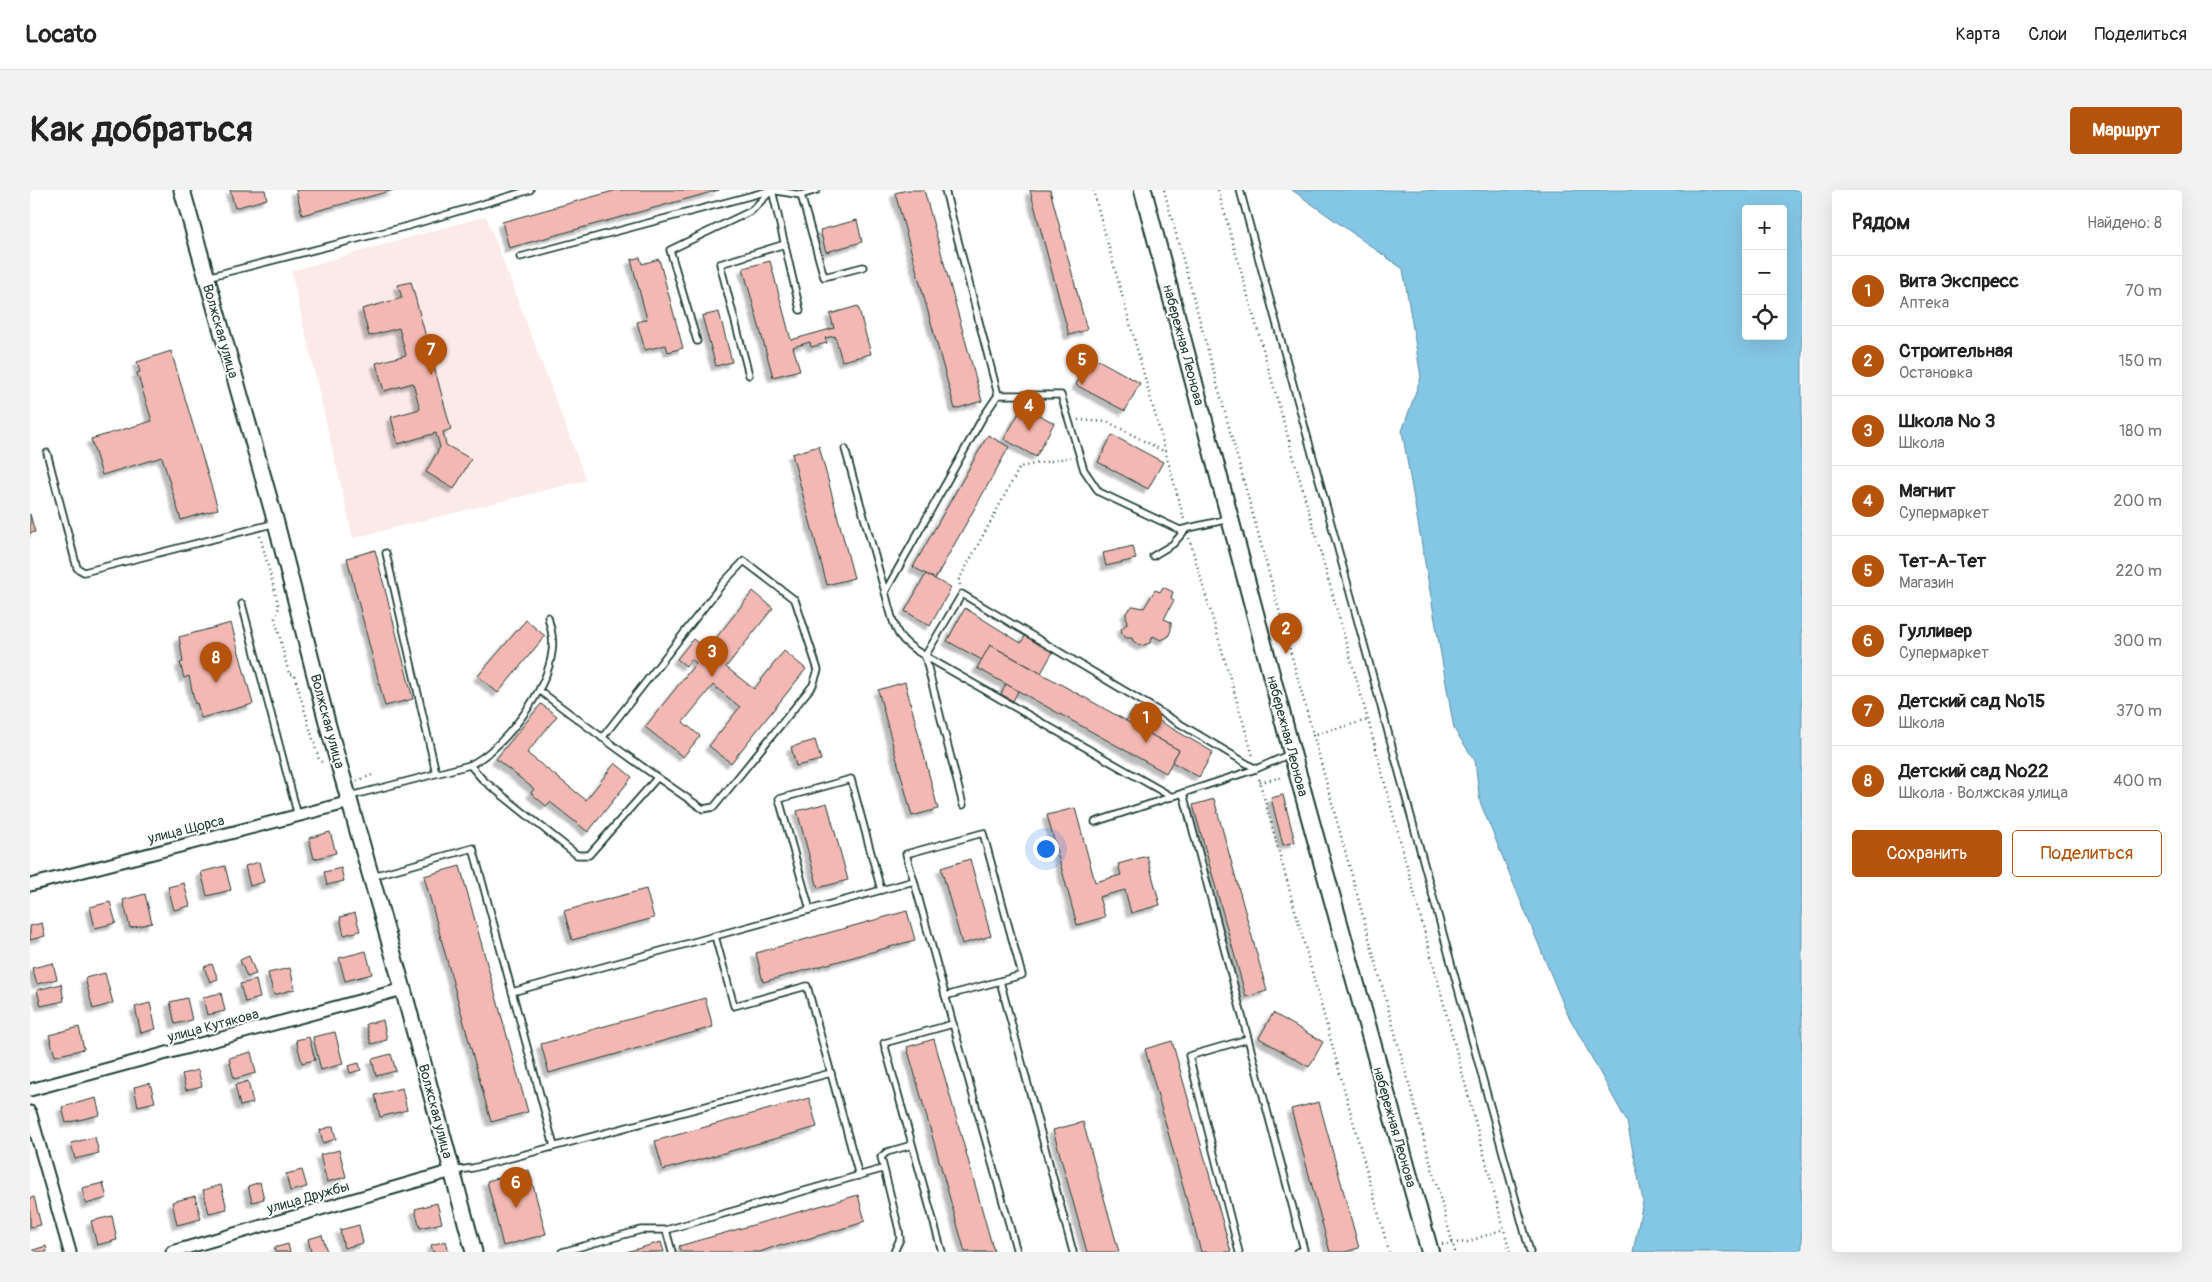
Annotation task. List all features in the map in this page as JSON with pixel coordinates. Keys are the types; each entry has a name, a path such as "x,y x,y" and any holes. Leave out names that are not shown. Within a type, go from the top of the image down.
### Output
{"main road":[{"name":"набережная Леонова","path":"1143,190 1292,753 1429,1249"}],"street":[{"name":"Волжская улица","path":"182,190 276,523 349,800 403,989 474,1252"},
{"name":"улица Щорса","path":"30,885 298,816 349,800"},
{"name":"улица Кутякова","path":"30,1090 403,989"},
{"path":"30,1112 70,1252"},
{"name":"улица Дружбы","path":"172,1252 452,1171"}],"lane":[{"path":"205,277 408,226 530,190"},
{"path":"520,257 771,190 802,195 817,190"},
{"path":"771,190 800,310"},
{"path":"697,341 670,250 751,211 771,190"},
{"path":"884,592 983,417 998,395 945,190"},
{"path":"1240,190 1530,1252"},
{"path":"802,195 824,277 863,267"},
{"path":"749,375 720,264 785,244"},
{"path":"998,395 1061,394 1084,470 1099,492 1180,530 1230,518"},
{"path":"845,449 884,592 898,635 908,646 1172,796"},
{"path":"47,453 77,568 84,572 276,523"},
{"path":"1153,556 1173,544 1186,529"},
{"path":"386,553 436,773"},
{"path":"540,691 602,738 657,778 703,809 714,808 813,685 818,670 795,600 744,561 723,583 602,738"},
{"path":"963,805 925,656 962,594 1256,769"},
{"path":"242,604 298,816"},
{"path":"349,800 436,773 470,765 485,757 499,745 540,691 552,653 553,638 548,617"},
{"path":"1095,822 1256,769 1292,753"},
{"path":"470,765 483,780 577,855 589,856 657,778"},
{"path":"810,910 779,799 851,779 881,890"},
{"path":"1183,793 1304,1250 1297,1252"},
{"path":"945,996 1022,975 983,832 906,854 914,881 945,996 1016,1252"},
{"path":"371,876 473,848 554,1146"},
{"path":"512,992 914,881"},
{"path":"715,936 734,1006 807,986 859,1176"},
{"path":"1000,981 1073,1252"},
{"path":"942,1252 884,1043 953,1024"},
{"path":"1240,1252 1190,1056 1248,1039"},
{"path":"452,1171 473,1168 831,1073"},
{"path":"894,1252 900,1240 899,1230 882,1169 881,1158 883,1154 912,1145"},
{"path":"562,1252 641,1230 666,1230 882,1169"},
{"path":"666,1230 672,1252"}],"path":[{"path":"1093,190 1186,529 1256,769 1389,1252"},
{"path":"1164,190 1455,1252"},
{"path":"1218,190 1368,720 1510,1252"},
{"path":"1069,419 1108,422 1165,452"},
{"path":"962,594 959,580 1020,467 1080,455"},
{"path":"258,528 280,607 276,618 289,674 294,674 319,760 326,765"},
{"path":"1312,735 1368,720"},
{"path":"1429,1249 1453,1243 1467,1242 1504,1229"}],"shaded area":[{"path":"486,216 586,480 353,538 291,271"}],"water":[{"path":"1292,190 1802,190 1802,1252 1633,1252 1643,1201 1627,1122 1566,1011 1480,802 1475,761 1454,729 1402,431 1421,377 1403,269"}],"building":[{"path":"230,190 265,190 267,199 235,208"},
{"path":"296,190 394,190 302,215"},
{"path":"617,190 719,190 509,248 502,222"},
{"path":"907,190 924,190 982,401 955,409 895,193"},
{"path":"1030,190 1050,190 1087,330 1069,335"},
{"path":"857,220 862,242 826,252 820,230"},
{"path":"640,257 642,264 659,259 683,348 668,352 666,345 645,350 637,322 647,319 631,260"},
{"path":"770,261 791,340 834,328 830,314 858,306 871,354 842,361 835,336 825,338 827,343 811,347 810,342 793,347 800,370 773,377 743,268"},
{"path":"411,282 451,429 443,432 446,445 471,459 454,489 426,472 440,447 436,433 398,444 391,417 420,409 413,383 384,391 376,363 406,355 399,328 369,336 362,309 402,298 398,285"},
{"path":"719,312 732,362 716,366 702,316"},
{"path":"171,351 218,509 181,520 162,457 102,475 91,439 152,421 137,373 140,372 137,362"},
{"path":"1091,356 1140,383 1125,411 1076,385"},
{"path":"1023,406 1054,423 1036,457 1004,439"},
{"path":"988,435 1009,447 935,579 913,567"},
{"path":"1112,435 1163,462 1148,489 1098,462"},
{"path":"819,446 854,578 827,585 792,454"},
{"path":"30,514 35,532 30,533"},
{"path":"1133,546 1136,559 1106,566 1103,553"},
{"path":"375,550 413,699 385,706 347,558"},
{"path":"926,574 951,588 930,626 905,611"},
{"path":"1163,587 1173,592 1171,598 1174,600 1164,619 1171,622 1171,630 1168,637 1161,640 1153,636 1150,643 1141,646 1133,641 1132,638 1126,638 1121,629 1127,624 1126,613 1133,606 1144,608 1155,590 1160,592"},
{"path":"753,591 773,608 726,667 754,689 784,651 806,669 731,763 709,746 740,707 713,685 683,722 700,736 683,757 645,727 696,663 691,659 686,666 677,659 693,639 702,646 696,653 701,657"},
{"path":"965,608 1021,643 1026,634 1054,650 1041,673 990,645 982,660 947,641"},
{"path":"526,620 545,636 498,693 478,676"},
{"path":"231,623 253,704 201,718 197,703 195,704 189,676 184,678 180,663 183,662 179,637"},
{"path":"990,645 1179,750 1166,773 977,668"},
{"path":"905,682 938,809 912,816 878,690"},
{"path":"1006,684 1018,691 1013,701 1001,694"},
{"path":"541,704 557,716 527,753 586,800 615,763 632,777 588,832 550,802 546,806 531,793 534,789 496,759"},
{"path":"1135,707 1213,752 1199,777 1172,762 1179,750 1126,721"},
{"path":"815,740 821,760 796,766 791,747"},
{"path":"1283,795 1295,842 1283,845 1271,798"},
{"path":"1214,799 1267,991 1246,997 1193,805"},
{"path":"827,803 848,880 818,888 797,811"},
{"path":"1075,808 1095,882 1121,875 1118,864 1147,856 1160,905 1131,913 1125,890 1099,897 1105,917 1077,925 1047,815"},
{"path":"330,832 336,853 314,859 309,838"},
{"path":"970,859 991,936 962,944 941,868"},
{"path":"259,862 264,882 250,886 245,866"},
{"path":"225,866 231,890 207,896 201,872"},
{"path":"460,866 528,1112 491,1122 424,876"},
{"path":"341,868 344,881 327,885 324,872"},
{"path":"184,883 190,906 174,910 168,887"},
{"path":"646,889 654,918 572,940 564,911"},
{"path":"145,894 152,923 130,928 123,900"},
{"path":"110,902 116,923 95,928 90,907"},
{"path":"907,911 915,940 763,982 756,953"},
{"path":"355,913 360,931 344,935 340,917"},
{"path":"42,923 45,936 30,940 30,926"},
{"path":"366,951 372,974 345,981 339,958"},
{"path":"249,956 256,974 247,977 240,960"},
{"path":"53,963 57,979 37,984 32,968"},
{"path":"212,964 218,979 210,982 204,967"},
{"path":"290,968 295,989 274,995 268,973"},
{"path":"105,973 113,1003 93,1009 85,978"},
{"path":"256,980 260,998 245,1002 240,984"},
{"path":"61,984 64,1001 41,1006 37,990"},
{"path":"221,993 225,1011 207,1015 203,997"},
{"path":"187,998 192,1020 175,1024 170,1002"},
{"path":"705,998 713,1027 549,1073 541,1044"},
{"path":"150,1003 156,1029 141,1033 135,1007"},
{"path":"1273,1013 1323,1042 1309,1067 1259,1038"},
{"path":"383,1020 387,1040 371,1044 366,1024"},
{"path":"79,1027 84,1049 55,1056 49,1035"},
{"path":"335,1032 343,1064 321,1070 313,1037"},
{"path":"309,1037 315,1060 302,1063 296,1040"},
{"path":"934,1039 994,1252 965,1252 907,1047"},
{"path":"1172,1041 1231,1252 1201,1252 1145,1049"},
{"path":"251,1052 256,1073 234,1079 229,1058"},
{"path":"391,1054 396,1071 376,1076 372,1059"},
{"path":"359,1063 361,1070 350,1073 348,1066"},
{"path":"198,1070 202,1086 186,1090 182,1074"},
{"path":"248,1081 253,1103 240,1106 235,1085"},
{"path":"150,1083 155,1102 138,1106 134,1087"},
{"path":"402,1088 407,1110 380,1117 375,1095"},
{"path":"96,1098 100,1115 66,1123 62,1107"},
{"path":"809,1098 817,1127 663,1170 655,1141"},
{"path":"1319,1102 1359,1248 1345,1252 1330,1252 1291,1109"},
{"path":"1083,1122 1119,1252 1087,1252 1053,1130"},
{"path":"333,1126 336,1139 323,1143 320,1130"},
{"path":"95,1137 99,1153 75,1159 71,1143"},
{"path":"339,1150 346,1177 327,1182 320,1155"},
{"path":"302,1170 307,1187 290,1191 286,1174"},
{"path":"529,1170 546,1234 503,1246 487,1181"},
{"path":"260,1182 264,1199 252,1202 248,1186"},
{"path":"103,1183 107,1198 86,1204 82,1188"},
{"path":"221,1185 227,1209 209,1213 203,1190"},
{"path":"858,1195 865,1221 783,1246 782,1244 760,1252 681,1252 679,1246"},
{"path":"195,1196 201,1219 177,1225 172,1202"},
{"path":"34,1197 41,1225 30,1227 30,1198"},
{"path":"437,1203 442,1223 420,1228 415,1209"},
{"path":"112,1216 117,1240 97,1245 91,1221"},
{"path":"359,1225 363,1243 344,1248 340,1230"},
{"path":"322,1235 327,1252 311,1252 308,1239"},
{"path":"446,1241 449,1252 433,1252 431,1245"},
{"path":"661,1242 664,1252 626,1252"},
{"path":"288,1244 290,1252 275,1252 274,1248"},
{"path":"46,1246 47,1252 30,1252 30,1251"}],"place":[{"name":"Детский сад №15","path":"431,375"},
{"name":"Тет-А-Тет","path":"1082,385"},
{"name":"Магнит","path":"1029,431"},
{"name":"Строительная","path":"1286,654"},
{"name":"Школа № 3","path":"712,677"},
{"name":"Детский сад №22","path":"216,683"},
{"name":"Вита Экспресс","path":"1146,743"},
{"name":"Гулливер","path":"516,1208"}]}
